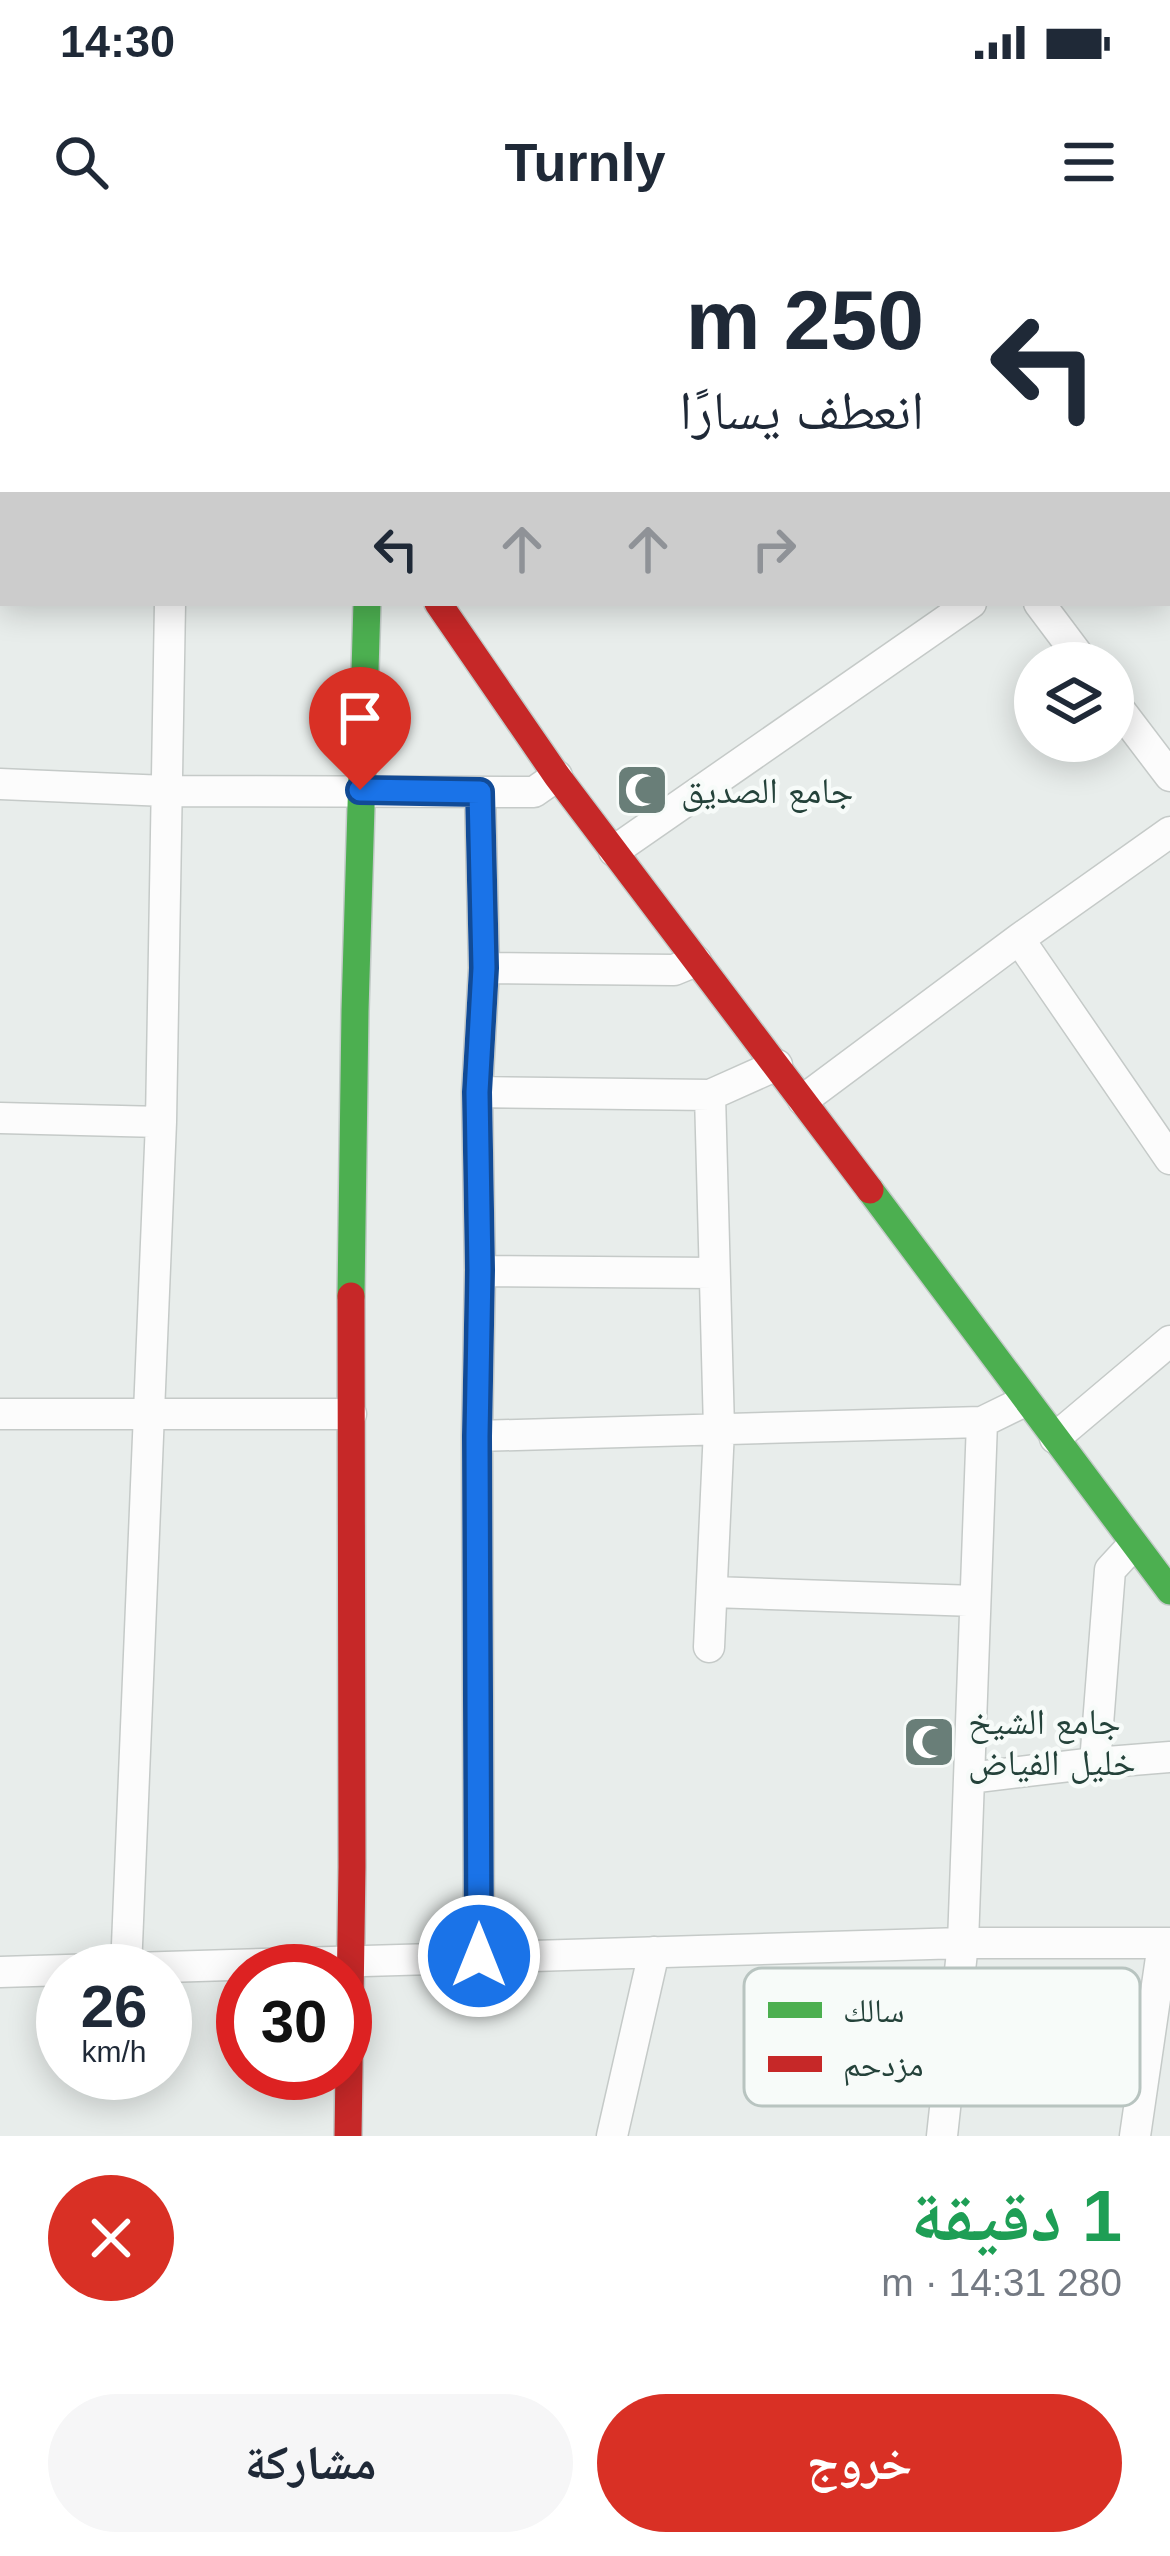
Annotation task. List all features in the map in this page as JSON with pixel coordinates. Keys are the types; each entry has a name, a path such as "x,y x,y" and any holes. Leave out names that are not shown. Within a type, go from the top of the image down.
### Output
{"street":[{"path":"127,1944 161,1122 170,606"},
{"path":"352,1944 351,1414 367,606"},
{"path":"440,606 556,776 1025,1401 1157,1565"},
{"path":"614,851 966,606"},
{"path":"1041,606 1068,642"},
{"path":"1134,729 1170,776"},
{"path":"0,784 166,791 534,792 556,776"},
{"path":"479,1956 477,1092 484,968 480,792"},
{"path":"803,1100 1170,832"},
{"path":"1019,939 1170,1159"},
{"path":"484,968 674,970 696,962"},
{"path":"477,1092 710,1095 777,1065"},
{"path":"709,1647 719,1429 710,1095"},
{"path":"0,1118 161,1122"},
{"path":"480,1270 713,1273"},
{"path":"1055,1438 1170,1341"},
{"path":"477,1436 982,1422 1025,1401"},
{"path":"0,1414 351,1414"},
{"path":"960,1968 982,1422"},
{"path":"1094,1763 1110,1570 1157,1565"},
{"path":"712,1592 975,1601"},
{"path":"968,1778 1170,1757"},
{"path":"372,1962 963,1943 1167,1943 1140,2106"},
{"path":"612,2136 654,1952"},
{"path":"0,1972 36,1971"},
{"path":"347,2136 348,2100"},
{"path":"942,2136 945,2106"},
{"path":"1135,2136 1140,2106"}],"traffic: fast":[{"path":"351,1296 367,606"},
{"path":"870,1190 1170,1591"}],"traffic: jam":[{"path":"440,606 557,776 870,1190"},
{"path":"348,2136 351,1296"}],"place":[{"name":"جامع الصديق","path":"642,790"},
{"name":"جامع الشيخ خليل الفياض","path":"929,1742"}],"route":[{"path":"360,790 480,792 484,968 477,1092 479,1956"}]}
